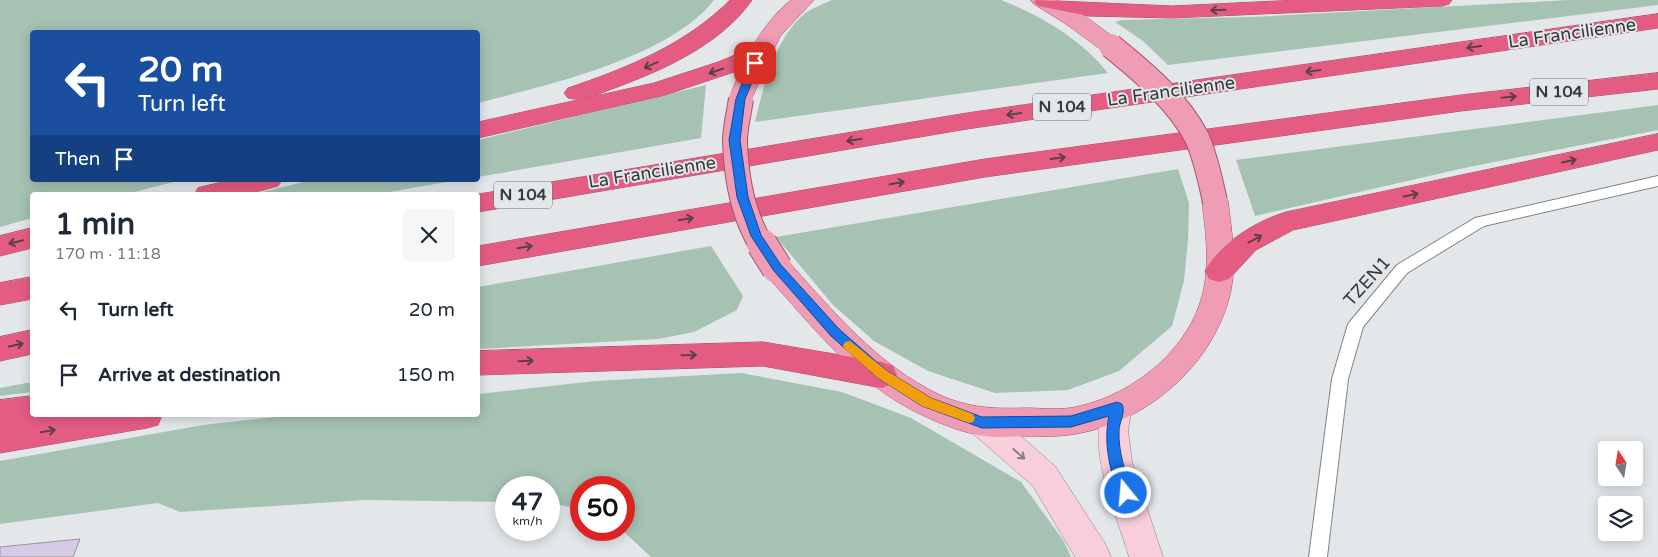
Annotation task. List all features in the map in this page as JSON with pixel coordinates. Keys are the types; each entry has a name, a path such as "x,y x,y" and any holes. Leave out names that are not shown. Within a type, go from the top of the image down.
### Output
{"highway":[{"path":"486,128 531,108 594,88 655,64 723,22 742,0"},
{"path":"1043,1 1089,10 1172,12 1442,0"},
{"name":"La Francilienne","path":"480,203 967,121 1658,21"},
{"path":"486,128 580,109 679,84 737,64 760,52"},
{"name":"N 104","path":"480,256 985,168 1461,103 1658,81"},
{"path":"1220,271 1247,243 1286,222 1658,142"},
{"path":"220,192 262,182"},
{"path":"0,246 30,238"},
{"path":"0,294 30,288"},
{"path":"0,349 30,342"},
{"path":"480,363 763,354 882,374"},
{"path":"0,413 30,409"},
{"path":"0,439 135,417"}],"main road":[{"path":"804,0 778,23 760,52 740,99 734,140 742,197 756,236 778,268 835,333 882,374 926,402 982,422 1071,421 1117,408 1170,374 1199,337 1214,302 1220,271 1220,240 1215,202 1207,165 1196,137 1176,108 1144,72 1111,46 1043,1"},
{"path":"1117,408 1112,430 1116,462 1146,557"},
{"path":"982,422 1044,476 1094,557"}],"lane":[{"name":"TZEN1","path":"1318,557 1340,380 1356,324 1402,269 1480,222 1658,181"}],"green space":[{"path":"0,0 714,0 694,20 668,38 638,53 571,78 480,102 480,30 30,30 30,182 173,182 135,192 30,192 30,219 0,227"},
{"path":"832,0 1001,0 1031,13 1073,39 1098,61 1108,73 755,122 766,79 785,36 804,14"},
{"path":"1570,0 1658,0 1658,5 1168,65 1143,41 1115,22 1121,20 1251,17"},
{"path":"706,85 701,138 480,177 480,140"},
{"path":"1658,105 1658,130 1464,168 1255,216 1236,160"},
{"path":"1178,169 1189,203 1188,240 1184,281 1172,326 1119,371 1068,390 995,393 928,371 874,341 833,305 776,237"},
{"path":"304,182 447,182 389,192 262,192"},
{"path":"711,246 743,296 737,310 694,332 658,339 480,349 480,287"},
{"path":"741,373 842,392 911,418 1021,482 1063,540 1071,557 651,557 634,541 635,476 570,476 570,507 560,505 560,476 495,476 495,502 365,500 180,512 158,503 0,524 0,461 203,425 273,417 480,417 480,394 595,381"},
{"path":"30,382 30,392 0,396 0,388"}],"building":[{"path":"80,539 73,557 0,557 0,547"}],"slow traffic":[{"path":"850,346 882,374 926,402 969,418"}],"route":[{"path":"755,63 740,99 734,140 742,197 756,236 778,268 835,333 882,374 926,402 982,422 1071,421 1117,408 1112,430 1116,462 1126,493"}]}
